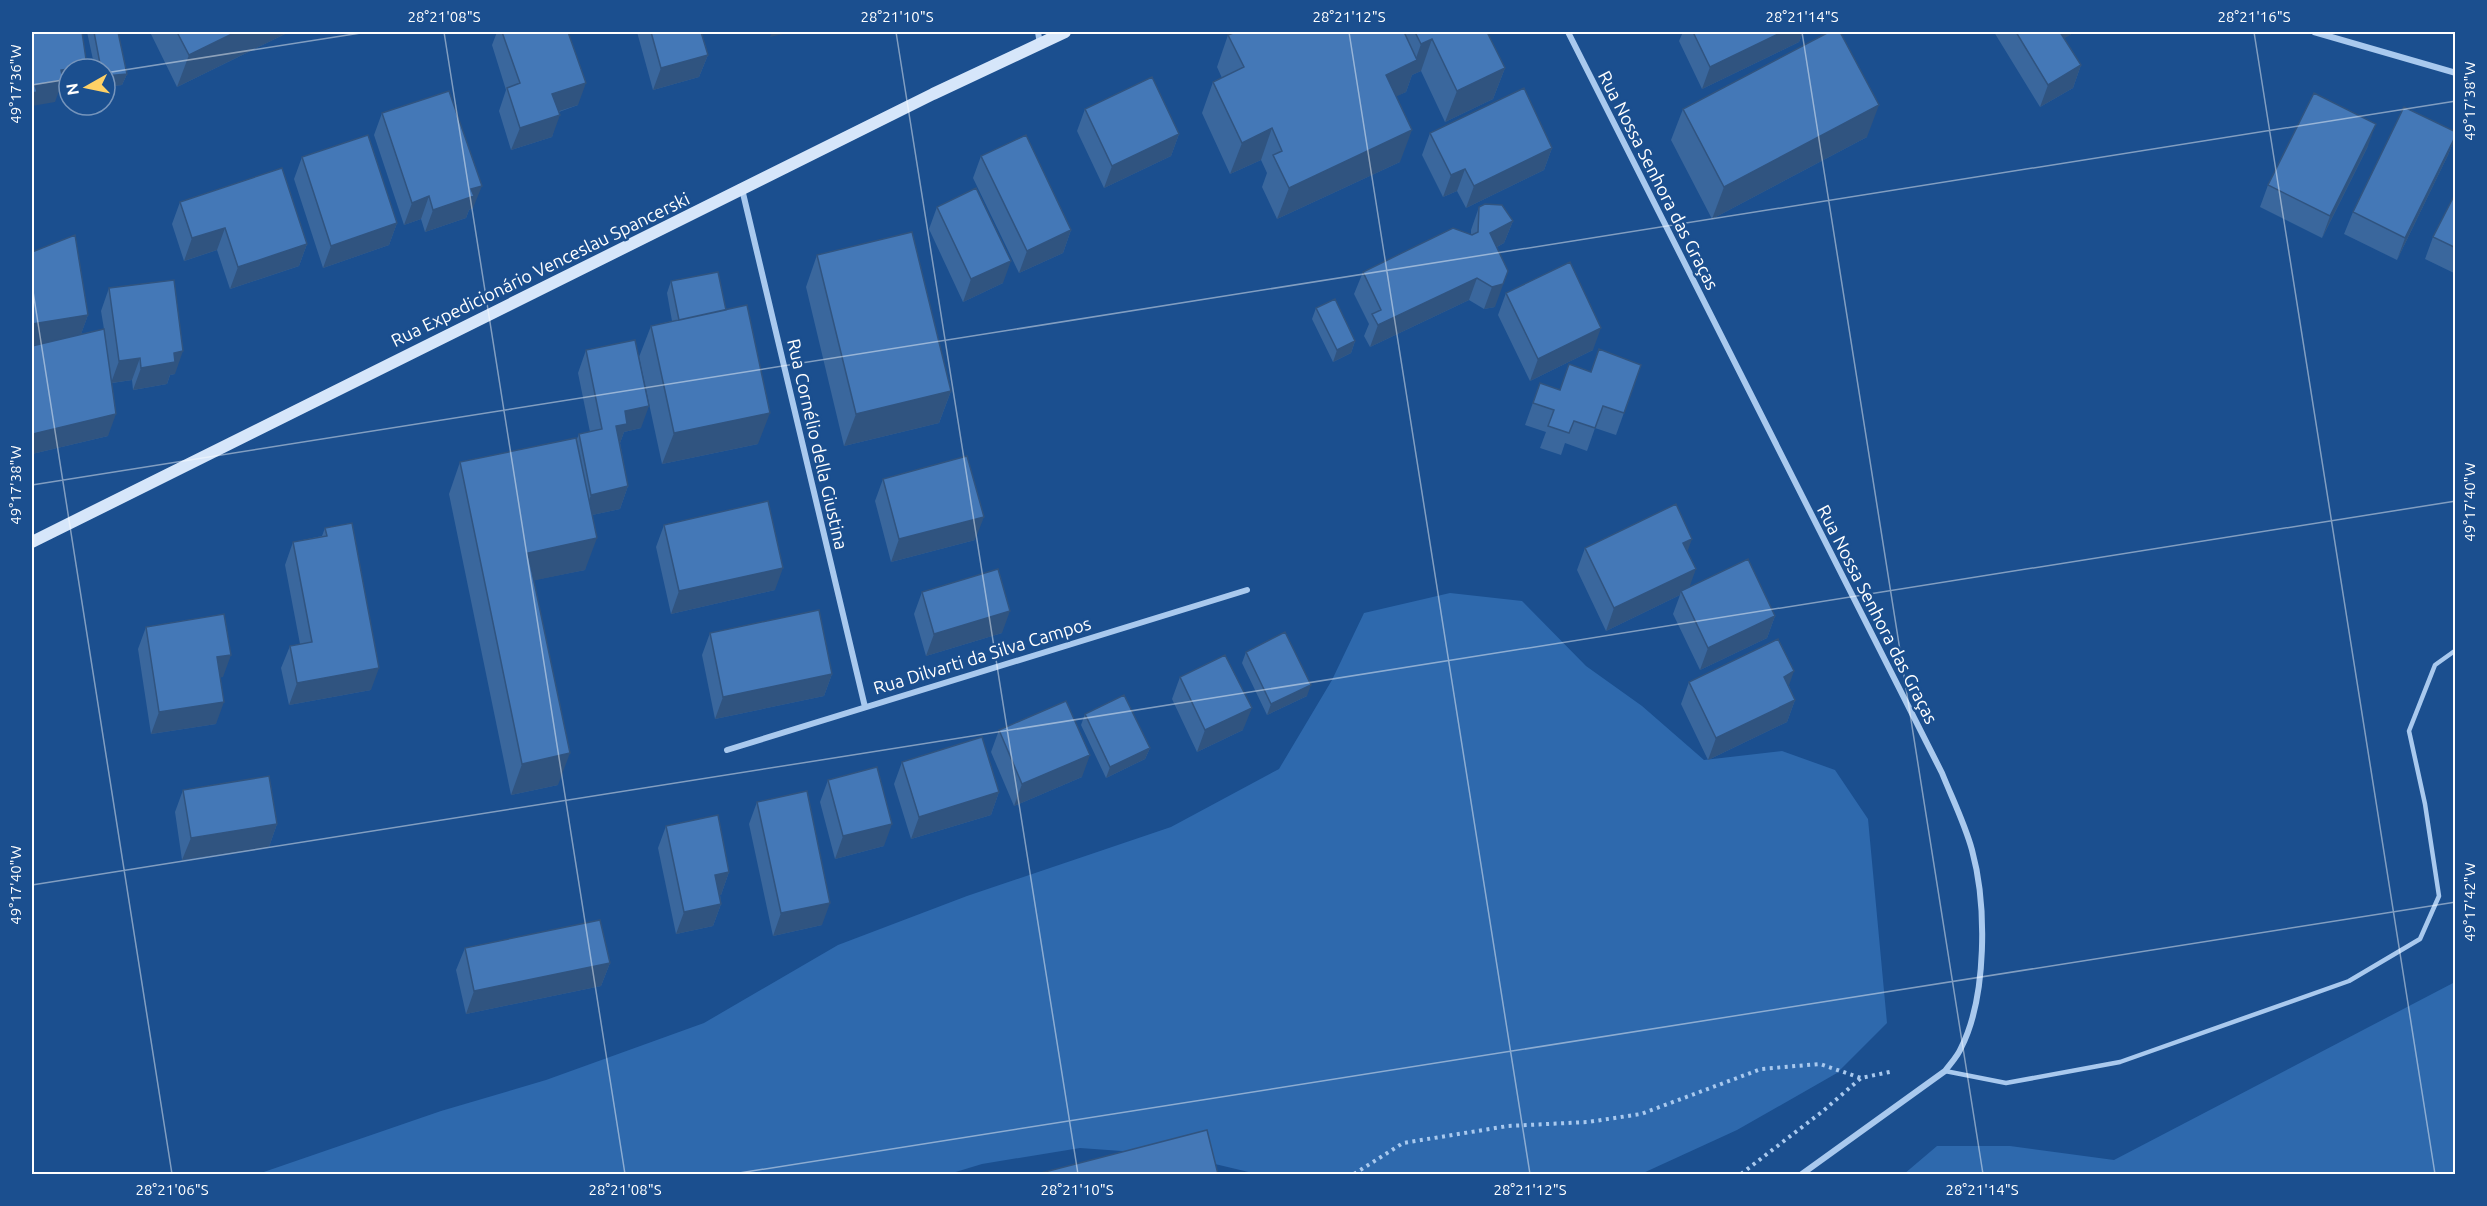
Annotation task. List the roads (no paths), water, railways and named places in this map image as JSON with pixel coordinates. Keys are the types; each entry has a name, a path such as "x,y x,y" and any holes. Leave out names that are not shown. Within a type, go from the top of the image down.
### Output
{"street":[{"name":"Rua Expedicionário Venceslau Spancerski","path":"32,542 933,94 1039,38 1065,32"},
{"name":"Rua Nossa Senhora das Graças","path":"1568,32 1937,763 1972,849 1983,907 1980,973 1972,1019 1961,1049 1945,1071 1802,1174"},
{"path":"2314,32 2456,73"},
{"name":"Rua Cornélio della Giustina","path":"742,189 865,707"},
{"name":"Rua Dilvarti da Silva Campos","path":"727,750 1247,590"}],"lane":[{"path":"1945,1071 2006,1083 2120,1062 2349,981 2420,939 2439,897 2425,804 2409,731 2435,665 2456,650"}]}
